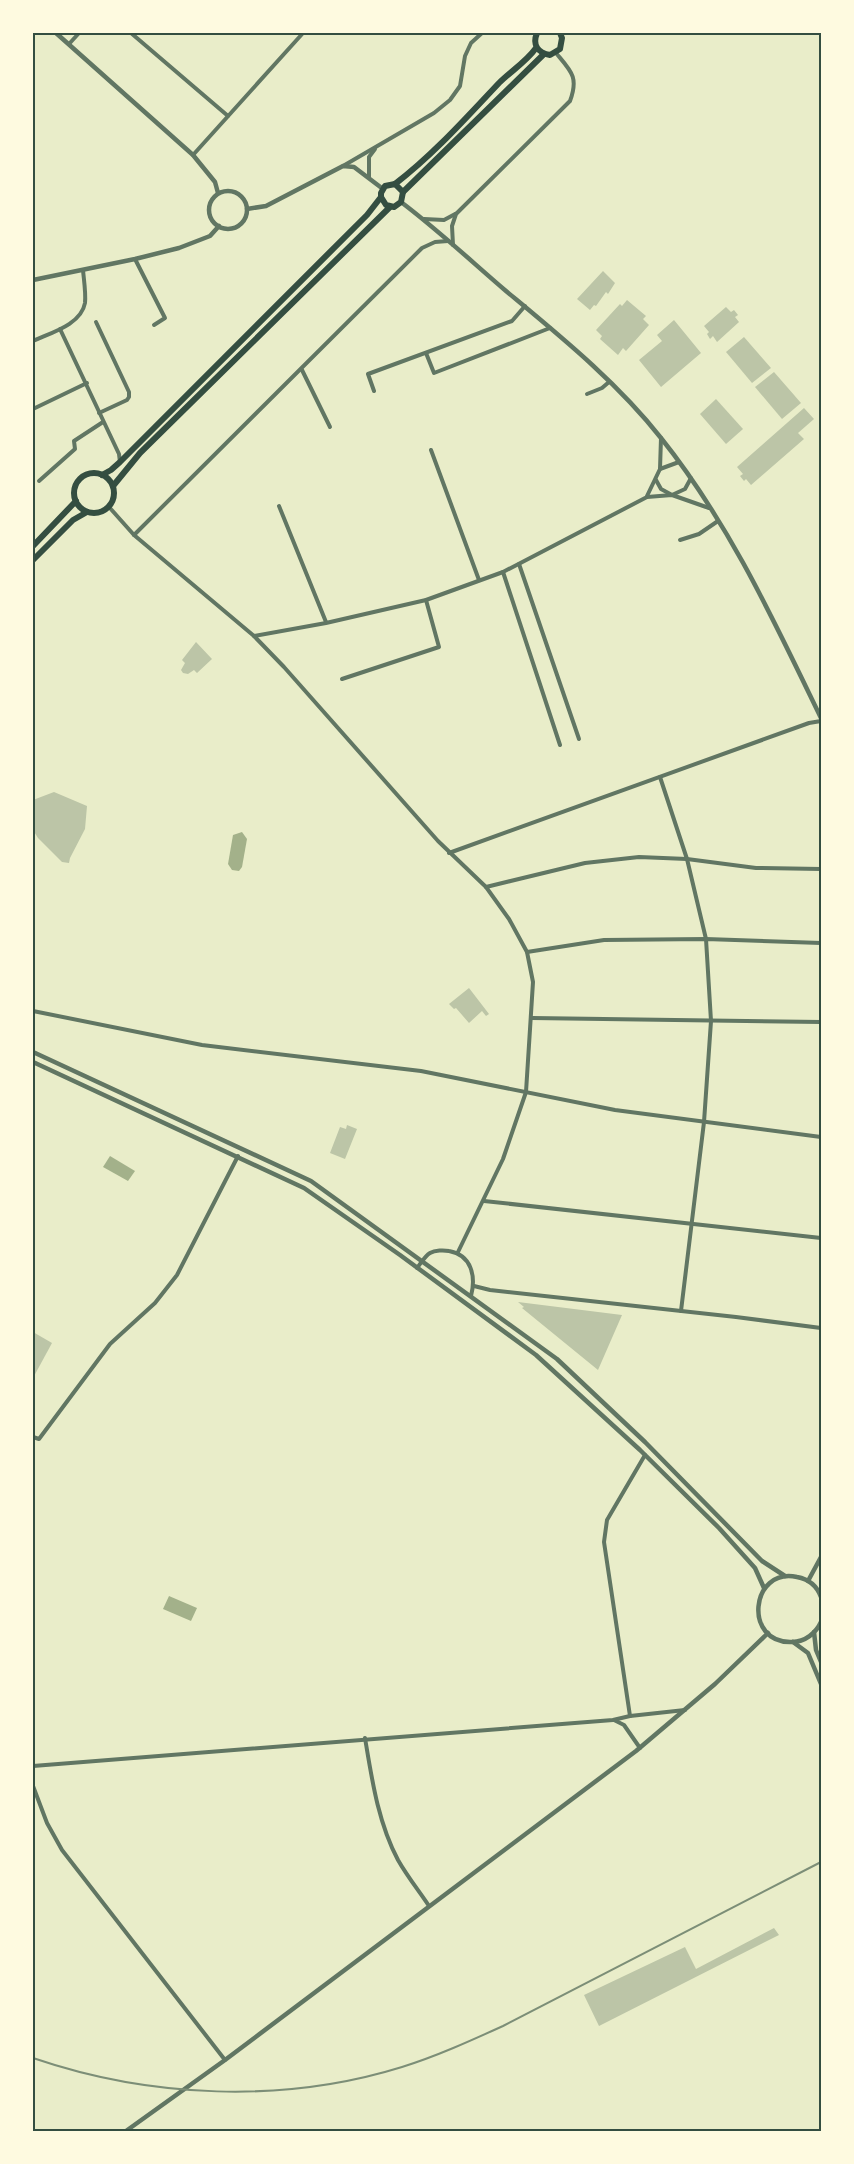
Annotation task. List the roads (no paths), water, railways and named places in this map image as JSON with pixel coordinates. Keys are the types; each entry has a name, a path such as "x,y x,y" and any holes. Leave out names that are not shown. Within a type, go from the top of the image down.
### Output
{"main road":[{"path":"537,33 536,48 544,54"},
{"path":"113,486 140,453 390,207 401,202 403,192 544,54 556,53 560,49 561,36 569,33"},
{"path":"87,512 76,501 78,482 89,474 102,475 120,462 367,215 388,184 395,184 431,152 536,48"},
{"path":"395,184 403,192"},
{"path":"381,197 382,202 390,207"},
{"path":"33,560 73,520 87,512 99,513 109,507 114,497 113,486 102,475"},
{"path":"33,546 76,501"}],"street":[{"path":"56,33 193,155 215,182 218,193"},
{"path":"69,44 79,33"},
{"path":"131,33 228,116"},
{"path":"193,155 303,33"},
{"path":"247,209 266,206 343,166 450,100 460,86 465,56 471,43 482,33"},
{"path":"422,219 444,220 457,213 570,101 575,87 572,74 556,53"},
{"path":"369,177 369,157 375,148"},
{"path":"343,166 354,167 383,189"},
{"path":"225,191 237,193 243,197 247,209 244,220 236,227 230,228 219,226 210,216 209,210 210,203 218,193 225,191"},
{"path":"401,202 550,328 630,401 661,438 691,478 754,581 821,720 449,853"},
{"path":"454,246 452,226 457,213"},
{"path":"33,280 194,244 210,236 219,226"},
{"path":"134,535 422,248 435,242 448,241"},
{"path":"135,259 165,318 154,325"},
{"path":"33,341 60,329 79,316 85,300 83,270"},
{"path":"374,391 368,374 512,321 525,306"},
{"path":"96,322 129,392 127,400 99,413"},
{"path":"426,352 434,373 550,328"},
{"path":"60,329 87,383 103,423 119,454 120,462"},
{"path":"302,370 330,427"},
{"path":"587,394 602,388 609,382"},
{"path":"33,409 87,383"},
{"path":"39,481 75,449 74,441 103,423"},
{"path":"647,497 660,469 661,438"},
{"path":"431,450 479,580"},
{"path":"660,469 679,462"},
{"path":"254,636 327,623 426,600 504,572 647,497 672,495 685,489 691,478"},
{"path":"656,479 661,489 672,495 710,508"},
{"path":"279,506 327,623"},
{"path":"109,507 134,535 254,636 284,667 449,853 486,887 528,951 533,982 526,1092 503,1159 458,1252"},
{"path":"680,540 699,534 718,521"},
{"path":"519,564 579,739"},
{"path":"504,572 560,745"},
{"path":"342,679 439,647 426,600"},
{"path":"660,777 687,859 706,939 711,1021 704,1122 681,1311"},
{"path":"486,887 585,863 639,857 687,859 756,868 821,869"},
{"path":"528,951 604,940 706,939 821,943"},
{"path":"33,1011 202,1045 421,1071 615,1110 821,1137"},
{"path":"532,1018 821,1022"},
{"path":"33,1052 310,1182 557,1359 645,1442 762,1561 785,1576"},
{"path":"33,1062 304,1188 417,1268 536,1355 645,1455 719,1528 755,1568 764,1588"},
{"path":"33,1437 39,1439 110,1344 155,1303 177,1275 238,1156"},
{"path":"484,1201 821,1238"},
{"path":"417,1268 430,1252 443,1250 458,1252 468,1261 473,1273 474,1286 471,1296"},
{"path":"474,1286 490,1290 821,1328"},
{"path":"630,1716 604,1542 607,1520 645,1455"},
{"path":"808,1581 821,1557"},
{"path":"821,1597 808,1581 795,1576 785,1576 764,1588 757,1606 758,1617 768,1633 782,1641 793,1642 805,1639 821,1622"},
{"path":"814,1632 816,1650 821,1662"},
{"path":"126,2131 225,2060 640,1748 686,1710 768,1633"},
{"path":"793,1642 808,1653 821,1684"},
{"path":"33,1766 613,1720 686,1710"},
{"path":"613,1720 624,1725 640,1748"},
{"path":"365,1738 370,1776 385,1832 399,1862 429,1906"},
{"path":"33,1786 47,1823 62,1850 225,2060"}],"railway":[{"path":"33,2058 123,2081 170,2088 264,2091 311,2087 357,2079 428,2058 503,2026 821,1862"}]}
